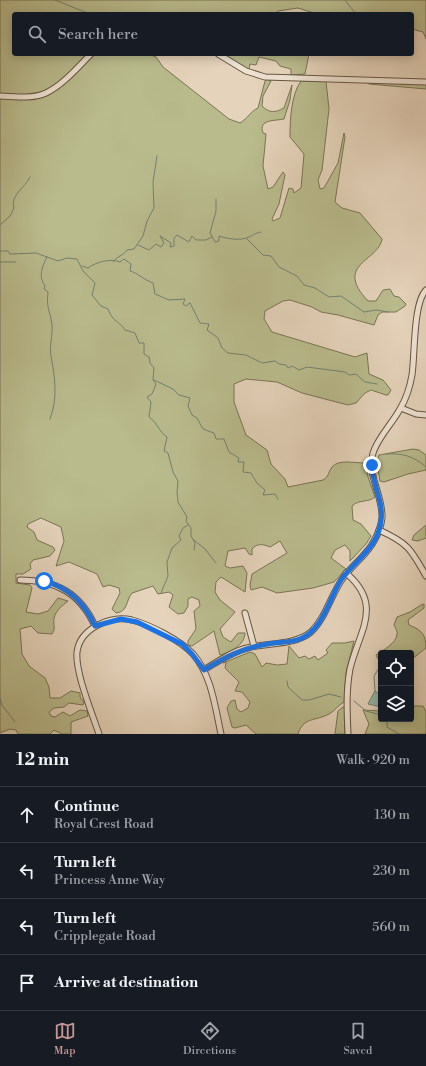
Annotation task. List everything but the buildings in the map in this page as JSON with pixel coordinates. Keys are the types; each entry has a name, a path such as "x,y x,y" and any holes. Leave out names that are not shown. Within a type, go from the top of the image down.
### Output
{"street":[{"path":"0,96 33,96 46,93 61,82 89,56"},
{"path":"221,56 246,71 264,77 426,82"},
{"path":"204,670 228,656 254,646 301,639 311,632 320,620 346,573 369,550 379,530 382,519 381,506 372,477 372,459 376,446 401,408 410,384 414,360 416,325 426,290"},
{"path":"401,408 416,414 426,415"},
{"path":"379,530 394,537 407,546 426,576"},
{"path":"346,573 359,585 367,611 365,626 348,680 348,734"},
{"path":"20,580 38,580 60,587 69,592 85,608 95,626"},
{"path":"245,613 254,646"},
{"path":"99,734 77,660 80,642 95,626 121,619 137,622 182,644 192,654 204,670 212,694 221,734"}],"shaded area":[{"path":"0,0 426,0 426,39 423,32 414,30 414,12 311,12 298,8 277,12 12,12 12,56 154,56 163,67 229,119 240,123 258,108 265,81 267,79 271,81 263,96 262,106 270,111 278,111 284,108 292,85 290,100 284,119 265,123 262,128 263,133 266,134 263,166 268,189 273,187 283,172 285,175 279,204 272,219 273,221 280,218 289,188 293,189 294,193 301,188 304,154 290,137 291,115 295,93 301,81 326,81 329,109 322,170 318,180 320,189 324,188 338,163 344,133 345,137 335,202 342,208 360,213 382,239 374,253 361,264 356,271 355,279 358,289 368,301 376,301 383,290 390,289 394,296 399,297 406,304 396,312 382,312 378,315 374,325 321,312 312,307 290,300 283,301 265,311 264,319 272,332 355,357 367,353 369,374 383,380 391,390 388,395 371,390 365,393 356,403 348,405 302,393 277,382 246,379 234,384 234,402 246,435 267,450 271,464 285,479 288,487 323,480 332,467 338,463 347,462 366,464 368,477 375,497 358,502 352,506 353,520 361,524 371,536 366,544 350,561 350,551 345,545 335,550 331,558 346,569 334,582 313,588 277,593 262,587 251,590 250,585 252,574 287,553 280,541 270,547 263,545 256,546 252,549 252,555 249,554 245,548 228,551 225,566 230,568 243,566 247,573 245,592 221,577 216,582 215,592 220,600 235,612 220,629 223,637 231,642 238,633 245,633 242,641 236,648 220,655 214,631 192,646 188,645 188,641 196,629 194,611 200,606 199,600 192,597 188,599 188,606 184,613 178,614 169,607 173,595 169,592 158,594 153,586 132,593 125,608 116,613 112,609 120,593 119,588 109,585 103,587 97,574 69,562 56,566 64,541 61,527 41,518 28,524 27,527 34,532 37,540 53,547 55,550 50,556 33,560 30,564 31,569 23,574 16,574 16,583 30,585 32,588 26,612 38,614 48,611 58,598 68,601 55,615 54,630 52,634 38,633 31,626 20,629 22,654 29,666 45,678 49,687 50,698 60,698 71,691 80,693 80,697 84,702 83,705 69,703 64,707 54,708 49,712 51,716 55,717 63,712 70,716 80,710 87,711 88,716 71,722 71,734 62,734 54,730 50,734 18,734 16,730 10,729 0,733"},
{"path":"224,56 309,56 305,74 291,75 291,69 280,66 276,61 259,57 256,65 250,64 249,70"},
{"path":"367,82 426,84 426,89 369,84"},
{"path":"413,449 419,450 426,455 426,470 384,482 380,481 377,463 379,455"},
{"path":"426,525 426,538 418,541 412,540 414,535"},
{"path":"424,604 424,608 408,620 409,625 420,631 424,636 426,648 414,657 414,650 383,650 395,641 397,632 394,625 397,617 410,612"},
{"path":"354,641 346,673 344,702 331,713 310,720 303,725 298,734 256,734 246,725 235,728 232,727 227,708 231,701 235,700 237,709 241,712 248,708 250,702 242,692 235,691 239,682 225,668 226,662 223,663 250,652 255,654 262,667 266,663 277,665 287,664 289,646 299,658 305,656 309,659 315,656 318,660 328,653 326,650 332,643"},
{"path":"375,691 378,693 378,706 368,704"},
{"path":"414,706 423,706 426,712 426,734 365,734 369,724 363,710 378,711 378,722 414,722"},
{"path":"343,707 345,708 345,734 335,734 338,711"}],"waterway":[{"path":"55,0 85,12"},
{"path":"345,0 354,12"},
{"path":"113,262 127,250 134,249 143,236 147,221 154,208 153,182 157,156"},
{"path":"0,225 10,216 14,208 13,203 16,195 30,177"},
{"path":"216,199 216,211 210,233 215,242 219,241 219,236 230,239 242,239 261,232"},
{"path":"138,245 149,250 156,244 161,247 164,243 160,236 171,243 170,247 174,246 174,238 177,235 189,242 192,236 196,240 206,240 212,237"},
{"path":"246,238 263,255 271,256 279,267 297,276 304,285 315,288 329,297 341,296 364,312 376,310 388,312"},
{"path":"0,251 8,251 10,254 36,253 58,261 67,258 77,259 83,271 95,283 92,295 101,306 108,309 112,317 125,330 135,333 139,343 144,343 144,354 149,357 150,363 154,368 153,380 156,384 152,394 147,397 151,402 149,417 167,437 164,451 168,453 173,472 178,481 178,502 187,517 186,521 191,528 191,536 195,543 194,550"},
{"path":"47,257 42,268 41,275 45,286 44,289 48,292 48,306 52,325 51,352 55,380 55,396 53,411 50,419"},
{"path":"82,266 88,268 104,261 112,260 120,262 124,259 131,264 130,271 153,283 155,294 169,300 185,299 183,304 186,306 190,303 200,323 209,324 207,330 218,338 222,348 228,353 246,355 262,363 275,361 279,364 286,365 288,368 292,366 299,370 307,367 345,372 349,375 356,374 365,382 377,384"},
{"path":"0,262 16,262"},
{"path":"154,380 173,389 179,395 190,398 188,406 192,415 197,418 203,429 214,433 216,439 224,439 229,452 239,458 238,462 244,462 243,472 251,473 257,483 265,490 263,495 275,494 278,499"},
{"path":"386,454 408,456 417,460 426,467"},
{"path":"161,593 168,576 167,562 172,548 181,540 179,536 183,528 188,525"},
{"path":"194,540 205,549 216,563"},
{"path":"375,691 374,676 378,670"},
{"path":"287,681 288,687 302,700 309,700 329,694 341,697"},
{"path":"0,698 2,705 15,722"},
{"path":"354,701 366,711 378,714"},
{"path":"387,722 387,727 399,734"}],"route":[{"path":"44,581 69,592 85,608 95,626 121,619 137,622 182,644 187,648 204,670 228,656 246,648 275,642 301,639 311,632 316,626 346,573 369,550 377,536 382,519 379,495 372,477 372,465"}]}
